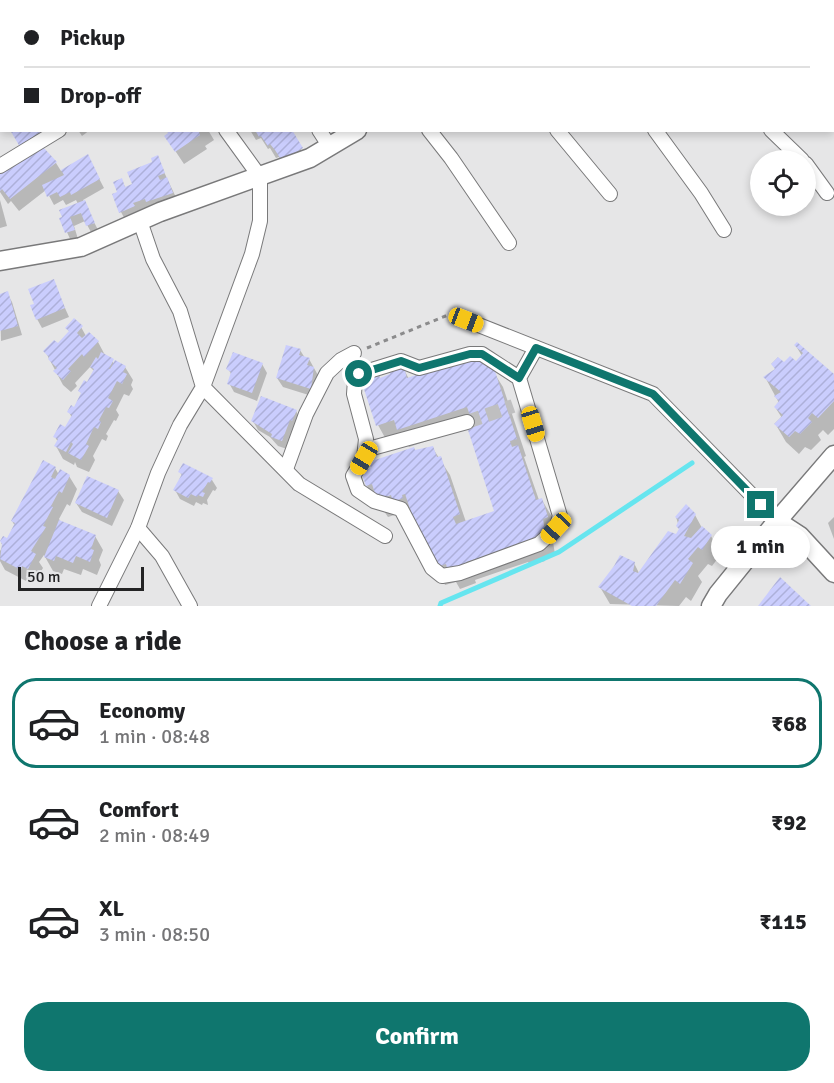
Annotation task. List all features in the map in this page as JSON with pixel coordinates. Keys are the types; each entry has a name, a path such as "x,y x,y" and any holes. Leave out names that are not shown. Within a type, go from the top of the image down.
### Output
{"street":[{"path":"0,166 55,132"},
{"path":"99,606 138,528 162,463 180,425 203,387 252,255 260,221 260,177 226,132"},
{"path":"320,132 330,147"},
{"path":"0,261 81,247 160,212 310,158 354,132"},
{"path":"431,132 509,243"},
{"path":"559,132 610,194"},
{"path":"656,132 701,193 724,230"},
{"path":"773,132 792,150"},
{"path":"816,178 827,193"},
{"path":"140,221 153,259 180,311 203,387 300,484 385,537"},
{"path":"466,320 653,394 777,521 800,536 834,573"},
{"path":"519,378 482,354 470,354 419,368 401,361 366,371 359,374 355,380 354,394 366,440 364,458 353,476 358,490 374,501 401,509 432,568 442,576 460,573 538,544 556,528 560,516 519,404 519,378 536,348"},
{"path":"286,469 306,414 327,373 341,360 354,353"},
{"path":"365,450 467,422"},
{"path":"711,606 718,594 777,521 834,455"},
{"path":"138,528 162,556 190,606"}],"path":[{"path":"354,353 448,315 466,320"}],"building":[{"path":"11,132 44,132 20,147"},
{"path":"199,132 200,135 175,152 164,136 168,133"},
{"path":"256,132 293,132 303,148 282,161 270,144 268,146 261,136 259,137"},
{"path":"43,147 57,162 10,199 2,189 0,191 0,170 31,148 35,153"},
{"path":"88,154 100,179 71,195 70,192 60,197 57,192 47,197 42,185 64,175 61,170"},
{"path":"158,155 165,173 158,176 160,180 167,177 173,193 146,202 145,199 133,203 135,206 119,213 112,194 117,192 113,182 122,178 125,187 132,184 127,172 152,162 151,158"},
{"path":"85,200 95,223 86,226 81,213 70,217 75,230 65,233 59,218 62,217 59,210"},
{"path":"54,279 65,308 36,320 30,305 34,304 28,289"},
{"path":"8,291 18,326 0,331 0,294"},
{"path":"74,318 83,326 77,333 82,338 89,332 99,341 84,357 82,354 68,369 71,371 63,380 53,371 57,368 43,351 54,340 58,343 69,331 65,328"},
{"path":"797,342 834,374 834,401 818,418 812,413 808,418 812,422 800,434 795,431 789,437 774,424 783,415 774,407 779,401 774,396 781,392 763,377 775,369 771,364 778,357 784,362 790,356 796,361 803,353 794,345"},
{"path":"286,345 301,349 299,355 310,358 307,365 314,367 311,389 276,378"},
{"path":"101,352 114,359 109,369 115,360 126,366 123,372 127,374 122,384 117,381 108,398 113,401 109,408 106,407 99,420 101,422 98,429 94,427 86,444 89,446 81,460 68,453 73,444 71,442 66,452 54,446 58,439 53,437 60,424 65,427 72,415 67,412 71,405 74,407 81,393 78,391 84,380 87,382 94,369 90,367"},
{"path":"233,352 263,363 252,393 227,384 231,372 226,369"},
{"path":"487,358 491,369 494,368 517,439 510,441 512,447 518,445 536,500 542,498 548,517 543,519 546,536 466,562 468,566 448,572 446,564 434,568 426,556 405,494 402,495 403,498 393,502 391,495 377,500 372,484 366,486 361,472 371,468 369,462 414,447 415,450 433,446 437,457 441,456 460,514 453,517 456,524 494,511 468,430 474,427 467,407 397,430 394,420 376,426 360,377 378,371 380,378 390,374 389,369 403,364 407,378 465,359 474,359 475,362"},
{"path":"261,396 297,410 292,421 290,420 282,441 271,437 272,434 251,421"},
{"path":"43,460 56,467 51,477 55,479 60,469 70,475 62,493 59,491 51,506 53,507 43,526 46,527 31,551 36,554 28,569 22,566 21,570 0,559 2,544 0,541 3,536 7,538 15,523 11,521"},
{"path":"183,463 213,478 202,492 205,493 203,497 191,494 188,498 173,490 182,474 178,472"},
{"path":"87,476 119,490 107,518 75,503"},
{"path":"686,504 696,514 684,536 691,538 702,526 712,535 702,550 698,547 688,559 693,563 680,584 675,580 656,606 632,606 598,587 620,555 635,562 633,571 638,573 668,531 676,534 679,529 676,526 679,520 675,517"},
{"path":"59,520 96,535 91,549 94,550 90,562 76,556 73,563 56,556 54,561 44,557"},
{"path":"780,577 811,606 758,606"}],"waterway":[{"path":"440,606 441,603 559,552 692,463"}],"tunnel":[{"path":"467,422 513,406"}],"route":[{"path":"359,374 401,361 419,368 470,354 482,354 519,378 536,348 653,394 761,505"}]}
